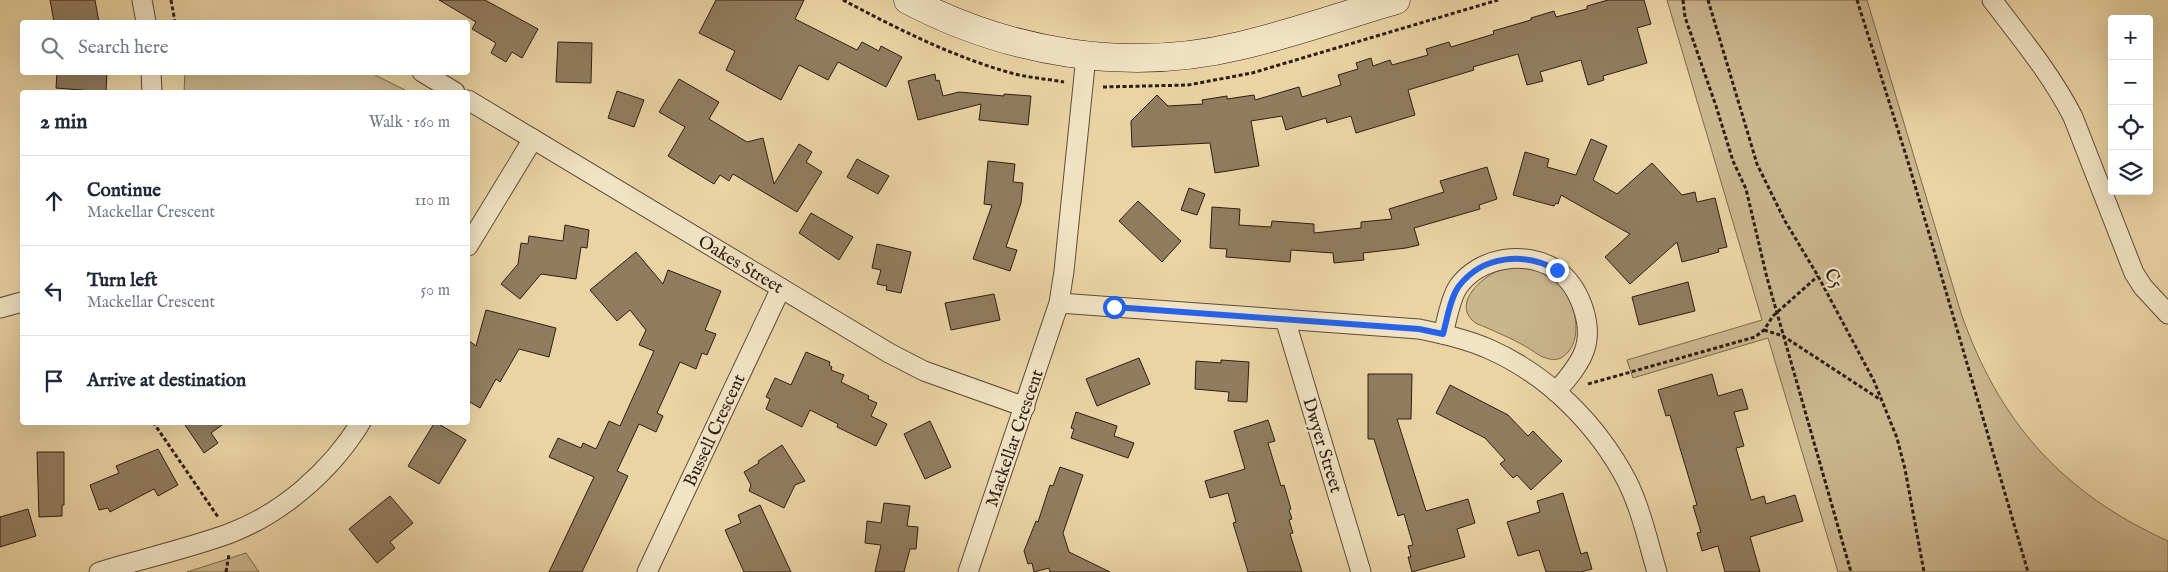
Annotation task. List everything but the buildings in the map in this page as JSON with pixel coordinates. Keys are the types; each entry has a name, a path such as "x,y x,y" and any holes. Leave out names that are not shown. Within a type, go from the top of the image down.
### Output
{"street":[{"path":"142,0 146,20"},
{"path":"908,0 946,18 1001,39 1058,52 1117,58 1178,56 1239,46 1396,0"},
{"path":"1992,0 2036,57 2062,96 2073,117 2134,273 2143,287 2168,314"},
{"name":"Mackellar Crescent","path":"968,572 1059,303 1086,56"},
{"path":"151,75 152,90"},
{"path":"427,75 452,90"},
{"name":"Oakes Street","path":"470,101 889,353 924,371 1025,406"},
{"path":"470,243 532,139"},
{"path":"1443,334 1458,287 1488,263 1500,259 1518,258 1548,265 1557,270 1575,292 1587,321 1583,353 1571,374 1556,392"},
{"name":"Bussell Crescent","path":"647,572 780,288"},
{"path":"0,308 20,303"},
{"path":"1059,303 1419,329 1443,334 1488,348 1516,363 1556,392 1598,435 1627,481 1657,572"},
{"name":"Dwyer Street","path":"1286,319 1361,572"},
{"path":"99,572 229,533 266,515 304,488 321,473 352,437 359,425"}],"path":[{"path":"171,0 175,20"},
{"path":"1099,91 1102,88 1188,85 1252,74 1498,0"},
{"path":"1683,0 1685,17 1733,161 1746,189 1752,222 1783,336 1851,572"},
{"name":"C5","path":"1708,0 1757,164 1785,221 1818,276 1874,381 1897,438 1905,469 1924,572"},
{"path":"1857,0 1909,165 2028,572"},
{"path":"1556,392 1755,337 1764,330 1777,313 1818,276"},
{"path":"1764,330 1783,336 1882,400"},
{"path":"155,425 229,533"}],"shaded area":[{"path":"1667,0 1867,0 1961,313 1976,352 1994,388 2015,420 2039,450 2066,477 2096,500 2130,522 2168,541 2168,572 1838,572 1768,338 1633,378 1627,360 1762,320"},
{"path":"185,75 375,75 405,90 184,90"},
{"path":"1513,267 1530,269 1546,274 1563,288 1568,297 1573,308 1576,331 1574,342 1569,351 1561,358 1548,359 1540,356 1514,340 1475,322 1467,313 1468,298 1478,284 1492,274"},
{"path":"246,553 259,572 187,572"}],"route":[{"path":"1114,307 1419,329 1443,334 1458,287 1488,263 1500,259 1518,258 1548,265 1557,270"}]}
